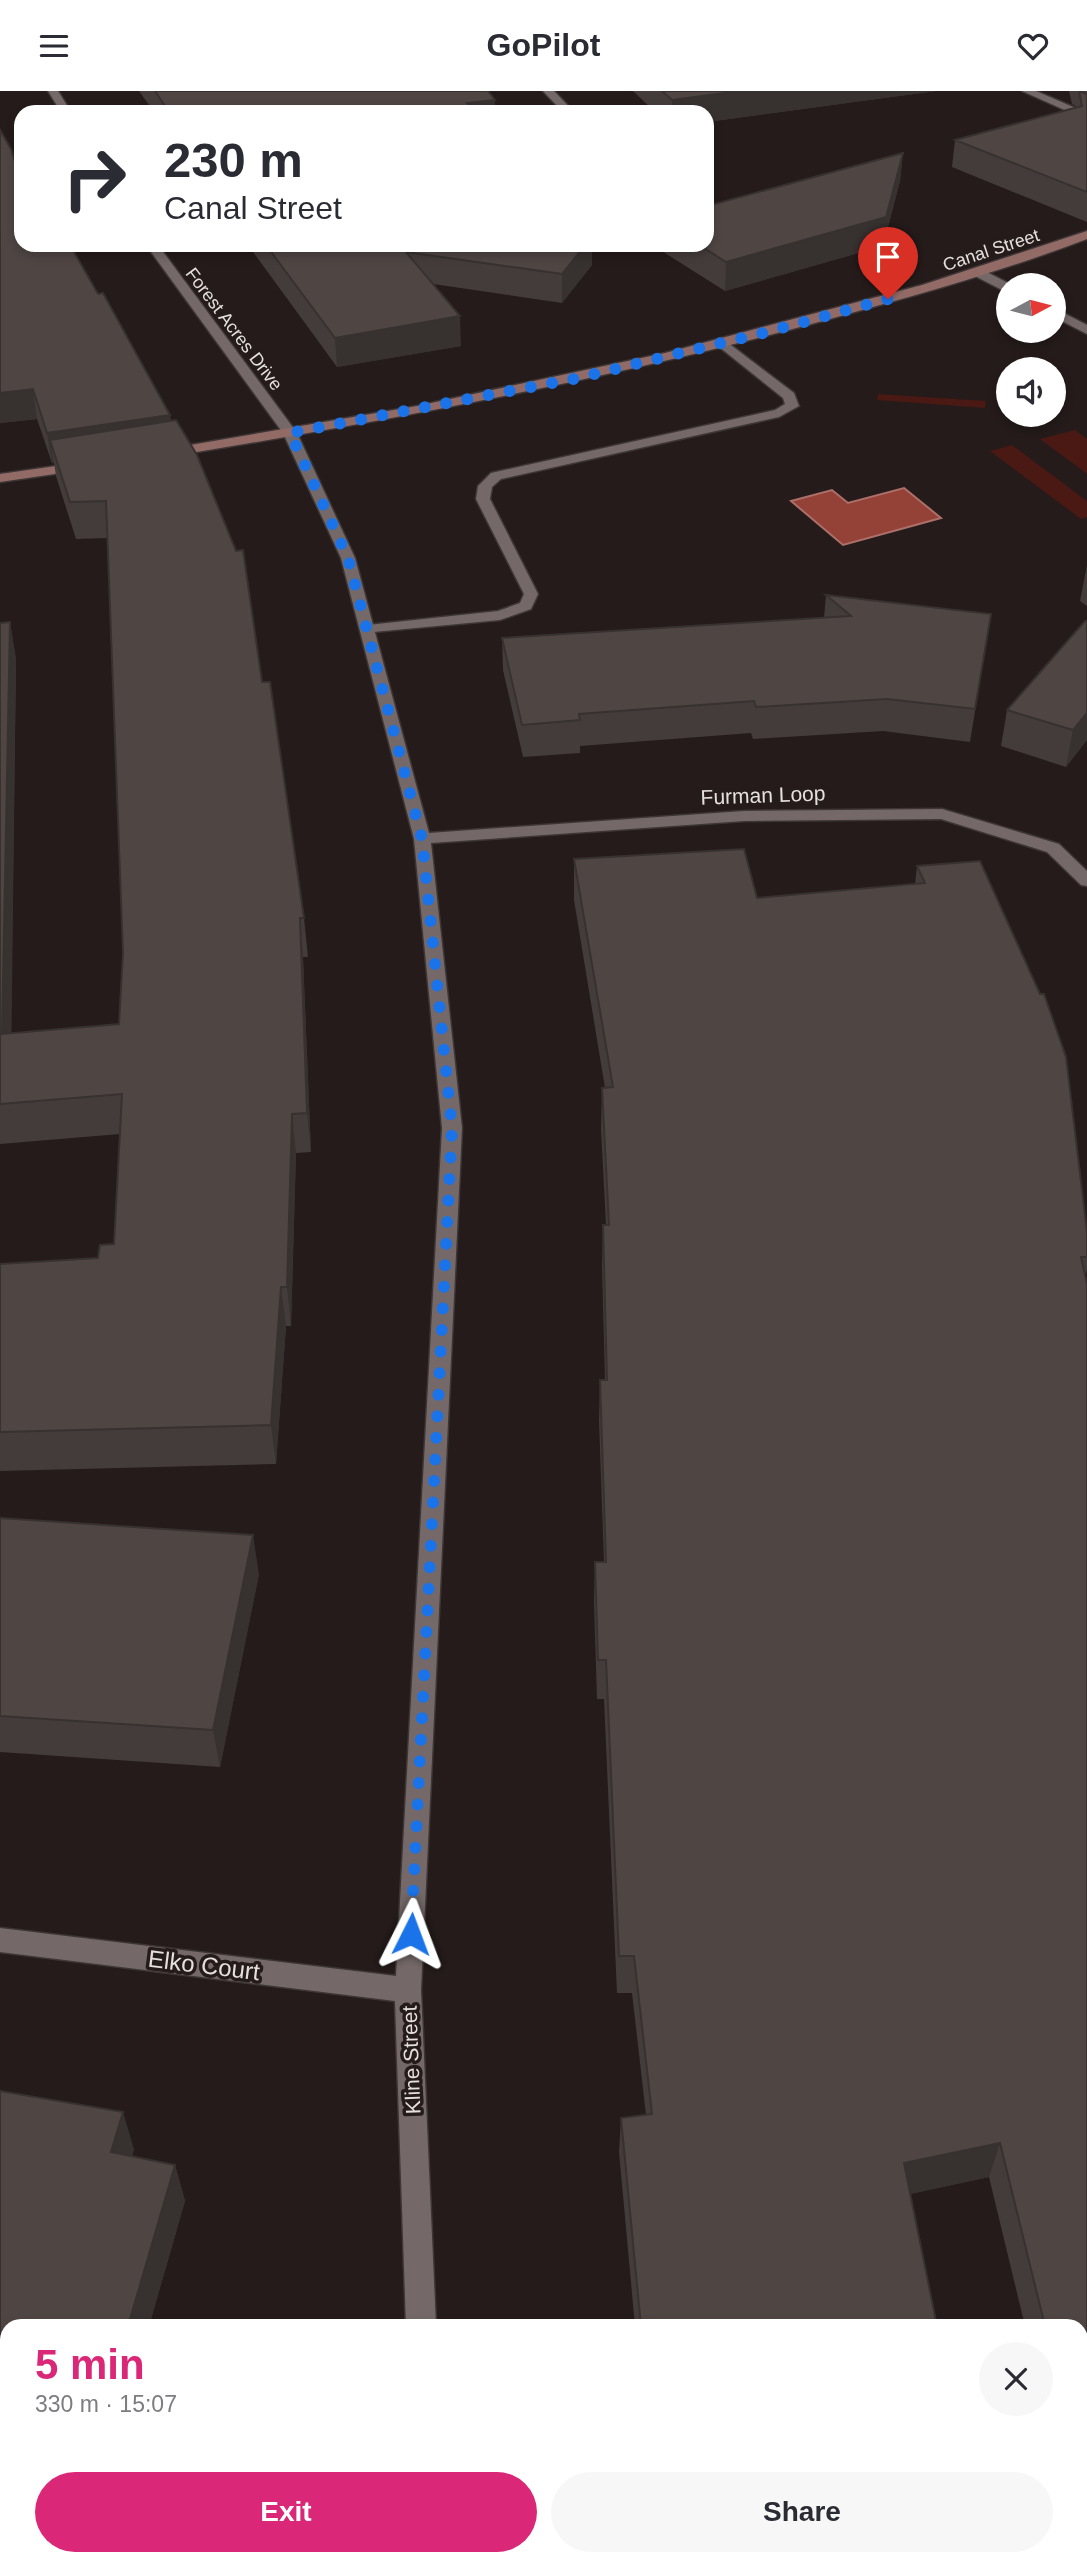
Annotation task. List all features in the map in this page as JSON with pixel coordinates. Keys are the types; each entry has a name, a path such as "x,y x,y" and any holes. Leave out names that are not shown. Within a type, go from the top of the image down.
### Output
{"street":[{"path":"548,91 562,105"},
{"path":"1027,91 1087,117"},
{"name":"Canal Street","path":"151,456 290,433 578,378 723,343 977,272 1087,236"},
{"name":"Forest Acres Drive","path":"157,252 290,433"},
{"path":"977,272 996,282"},
{"path":"1066,319 1087,330"},
{"path":"368,631 500,615 526,606 531,594 483,499 485,486 496,476 779,413 792,406 789,396 723,343"},
{"name":"Kline Street","path":"290,433 348,558 422,839 452,1128 408,1990 421,2319"},
{"path":"0,478 96,464"},
{"name":"Furman Loop","path":"422,839 744,816 942,814 1053,848 1087,881"},
{"name":"Elko Court","path":"0,1940 408,1990"}],"shaded area":[{"path":"878,394 986,401 985,408 877,400"},
{"path":"1075,430 1087,439 1087,474 1040,439"},
{"path":"1012,445 1087,501 1087,517 1081,519 990,451"},
{"path":"904,488 941,518 843,545 791,501 832,490 848,503"}],"building":[{"path":"155,91 488,91 495,100 467,103 469,105 164,105"},
{"path":"662,91 740,91 672,100"},
{"path":"1079,91 1087,94 1087,192 955,140 1082,106"},
{"path":"0,130 14,159 14,252 74,252 98,294 103,293 170,415 47,433 33,389 0,393"},
{"path":"903,153 886,217 726,262 710,252 714,252 714,204"},
{"path":"271,252 406,252 460,316 335,338"},
{"path":"406,252 579,252 562,274"},
{"path":"176,420 197,455 236,551 243,550 262,682 270,682 304,918 300,918 307,1113 292,1114 287,1287 281,1287 271,1425 0,1432 0,1264 98,1258 100,1245 114,1244 122,1094 0,1104 0,623 10,622 2,1034 119,1024 123,953 106,501 70,502 50,440"},
{"path":"826,595 991,614 975,709 887,699 756,707 754,701 579,714 580,720 522,725 502,638 851,616"},
{"path":"1085,621 1087,713 1073,730 1007,710"},
{"path":"744,849 757,898 925,883 917,866 980,861 1040,994 1044,994 1066,1057 1087,1232 1087,1257 1081,1257 1087,1284 1087,2319 1043,2319 1000,2143 904,2163 936,2319 640,2319 621,2118 652,2114 634,1956 619,1956 606,1660 598,1660 595,1562 606,1562 600,1380 607,1380 603,1225 609,1225 602,1088 613,1087 574,859"},
{"path":"0,1518 253,1535 213,1730 0,1716"},
{"path":"0,2091 123,2112 111,2152 175,2165 130,2319 0,2319"}],"route":[{"path":"411,1934 452,1128 422,839 348,558 290,433 412,412 578,378 888,299"}]}
